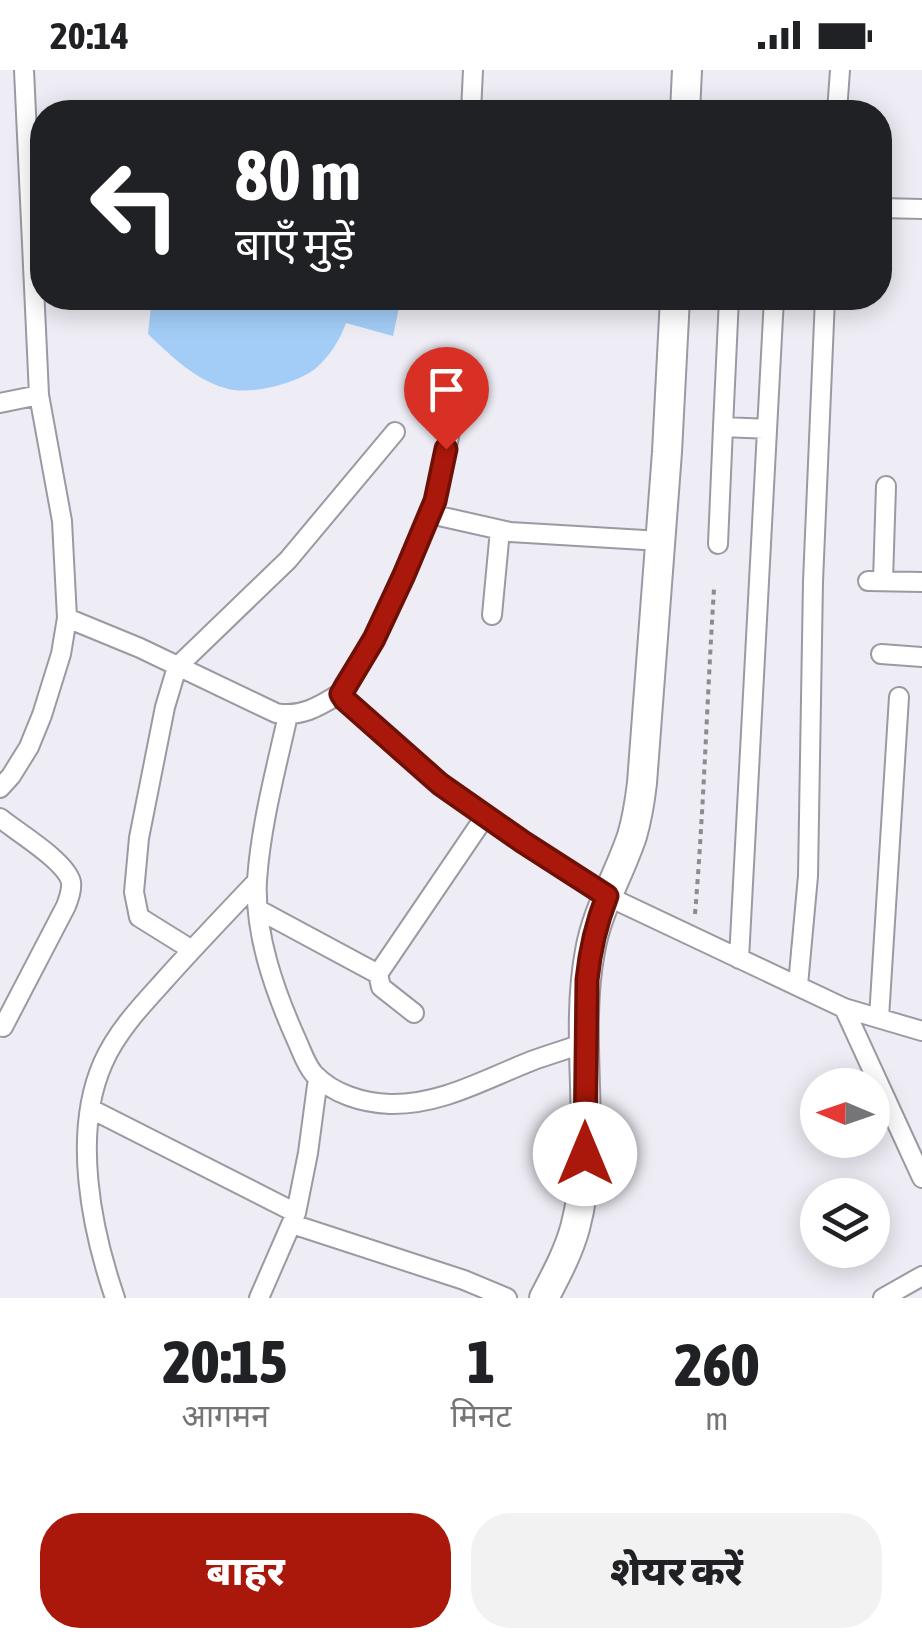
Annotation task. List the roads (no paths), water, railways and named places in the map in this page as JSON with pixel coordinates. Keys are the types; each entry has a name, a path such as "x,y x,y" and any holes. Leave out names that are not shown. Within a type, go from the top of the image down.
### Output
{"street":[{"path":"24,70 30,200"},
{"path":"472,100 474,70"},
{"path":"685,100 687,70"},
{"path":"838,100 840,70"},
{"path":"892,208 922,209"},
{"path":"0,788 36,731 61,654 67,618 62,520 39,395 35,310"},
{"path":"544,1298 569,1248 582,1188 590,952 596,924 632,836 646,752 673,310"},
{"path":"718,544 728,310"},
{"path":"740,959 773,310"},
{"path":"798,984 808,876 813,582 824,310"},
{"path":"0,403 39,395"},
{"path":"67,618 140,648 258,706 288,716 307,712 341,694 374,639 435,501 452,422"},
{"path":"723,427 767,429"},
{"path":"192,950 139,917 134,892 138,838 177,667 288,560 394,432"},
{"path":"886,486 876,581 922,582"},
{"path":"430,514 500,530 660,541"},
{"path":"492,615 500,530"},
{"path":"881,654 922,657"},
{"path":"341,694 440,784 607,896 844,1008 922,1031"},
{"path":"879,1018 899,697"},
{"path":"288,716 270,795 257,881 259,910 272,974 288,1021 318,1078 346,1096 368,1102 418,1103 470,1088 584,1043"},
{"path":"414,1014 381,987 378,974 486,815"},
{"path":"0,818 58,863 70,881 71,891 4,1027"},
{"path":"115,1298 91,1207 88,1170 95,1085 103,1062 134,1014 257,881"},
{"path":"259,910 378,974"},
{"path":"844,1008 922,1178"},
{"path":"259,1298 294,1218 318,1078"},
{"path":"91,1109 294,1218 506,1298"},
{"path":"883,1298 922,1276"}],"water":[{"path":"151,310 398,310 393,336 346,323 333,348 315,369 284,384 246,391 203,379 148,334"}]}
